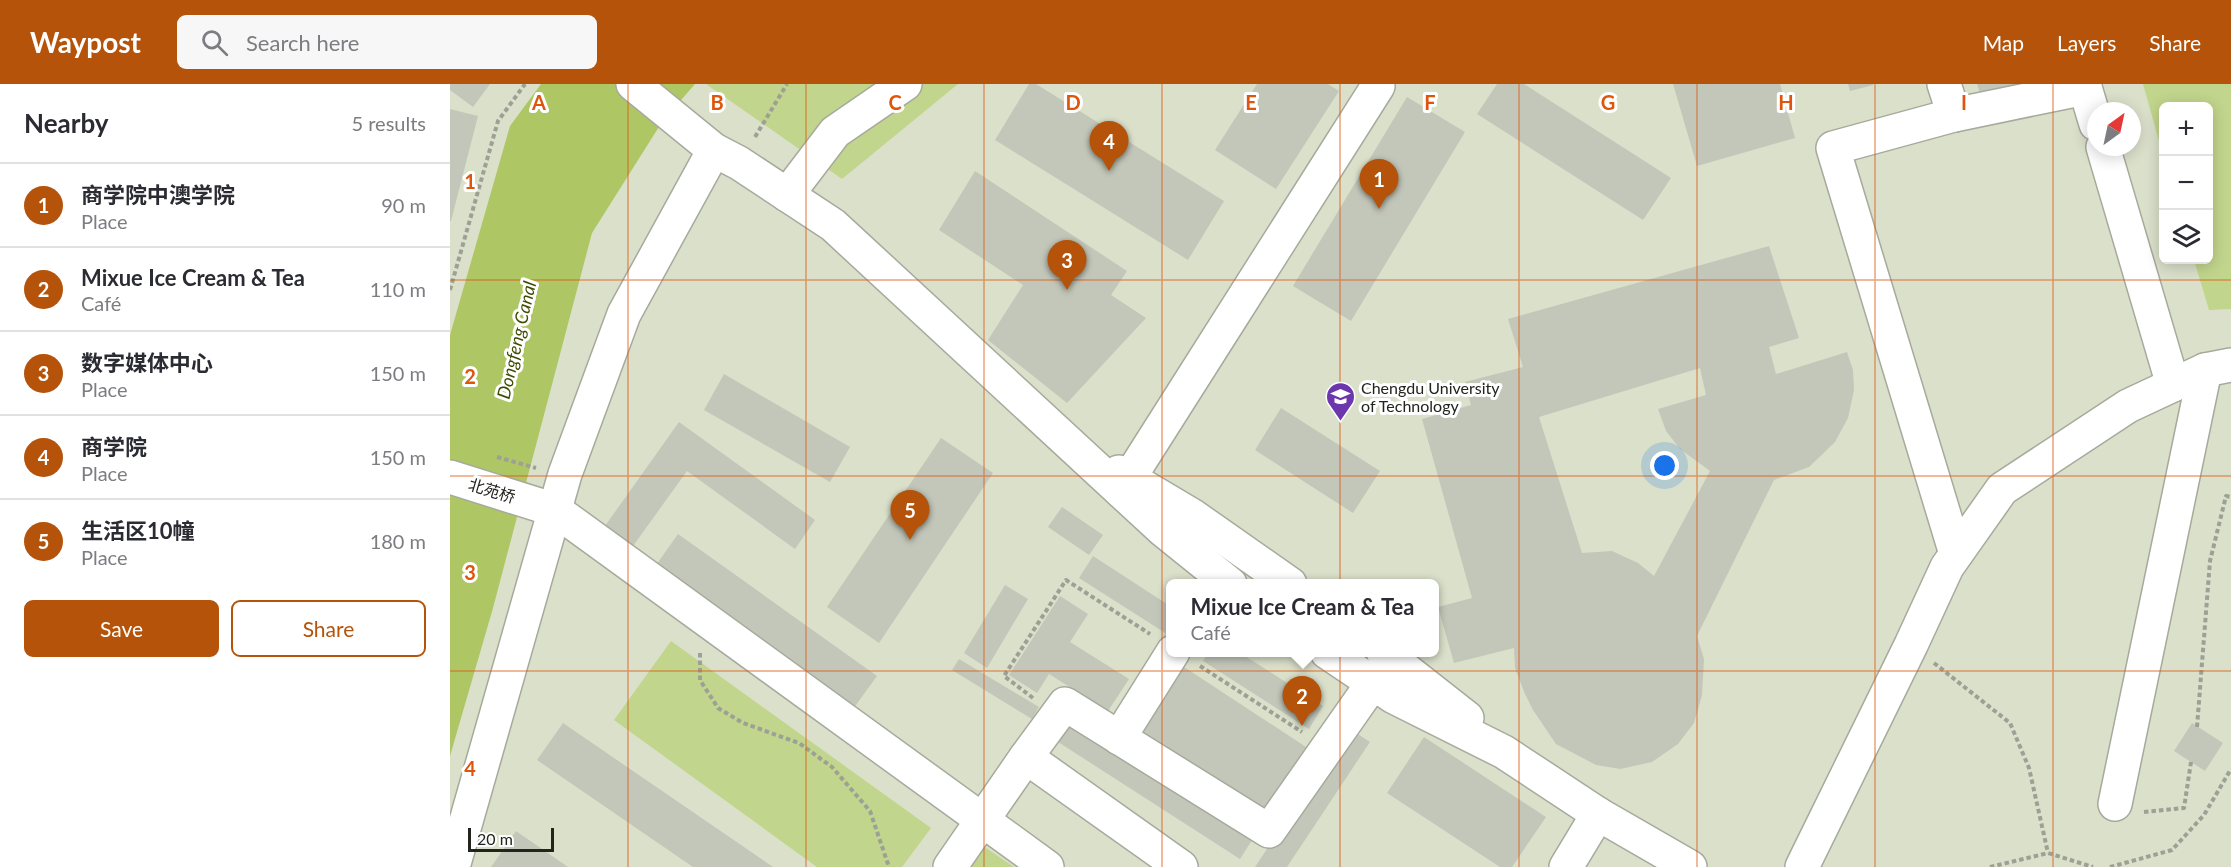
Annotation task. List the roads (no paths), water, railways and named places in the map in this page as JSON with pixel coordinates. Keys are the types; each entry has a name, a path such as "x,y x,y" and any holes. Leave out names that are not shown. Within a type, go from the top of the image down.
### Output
{"street":[{"path":"633,84 727,157 833,225 1081,455 1125,484 1193,516 1283,579"},
{"path":"787,195 835,132 905,84"},
{"path":"1944,84 1953,115"},
{"path":"1125,484 1378,86"},
{"path":"1956,554 1833,148 1953,115 2085,86 2090,102"},
{"path":"2106,156 2174,385"},
{"path":"453,867 545,507 565,474 624,315 727,157"},
{"path":"1802,867 1947,567 2002,489 2128,406 2218,368"},
{"path":"2115,804 2218,368"},
{"name":"北苑桥","path":"450,477 545,507 701,616 1047,867"},
{"path":"1125,484 1162,530 1223,579"},
{"path":"1119,738 1170,657"},
{"path":"1334,657 1394,698 1504,752 1598,814 1690,867"},
{"path":"1389,657 1471,721 1504,752"},
{"path":"950,867 1065,704 1269,831 1372,684"},
{"path":"1026,757 1181,867"},
{"path":"1580,862 1598,814"}],"water":[{"name":"Dongfeng Canal","path":"541,84 695,84 662,122 592,233 493,608 450,756 450,335 510,126"}],"place":[{"name":"商学院","path":"1109,171"},
{"name":"商学院中澳学院","path":"1379,209"},
{"name":"数字媒体中心","path":"1067,290"},
{"name":"Chengdu University of Technology","path":"1340,422"},
{"name":"生活区10幢","path":"910,540"},
{"name":"Mixue Ice Cream & Tea","path":"1302,726"}]}
